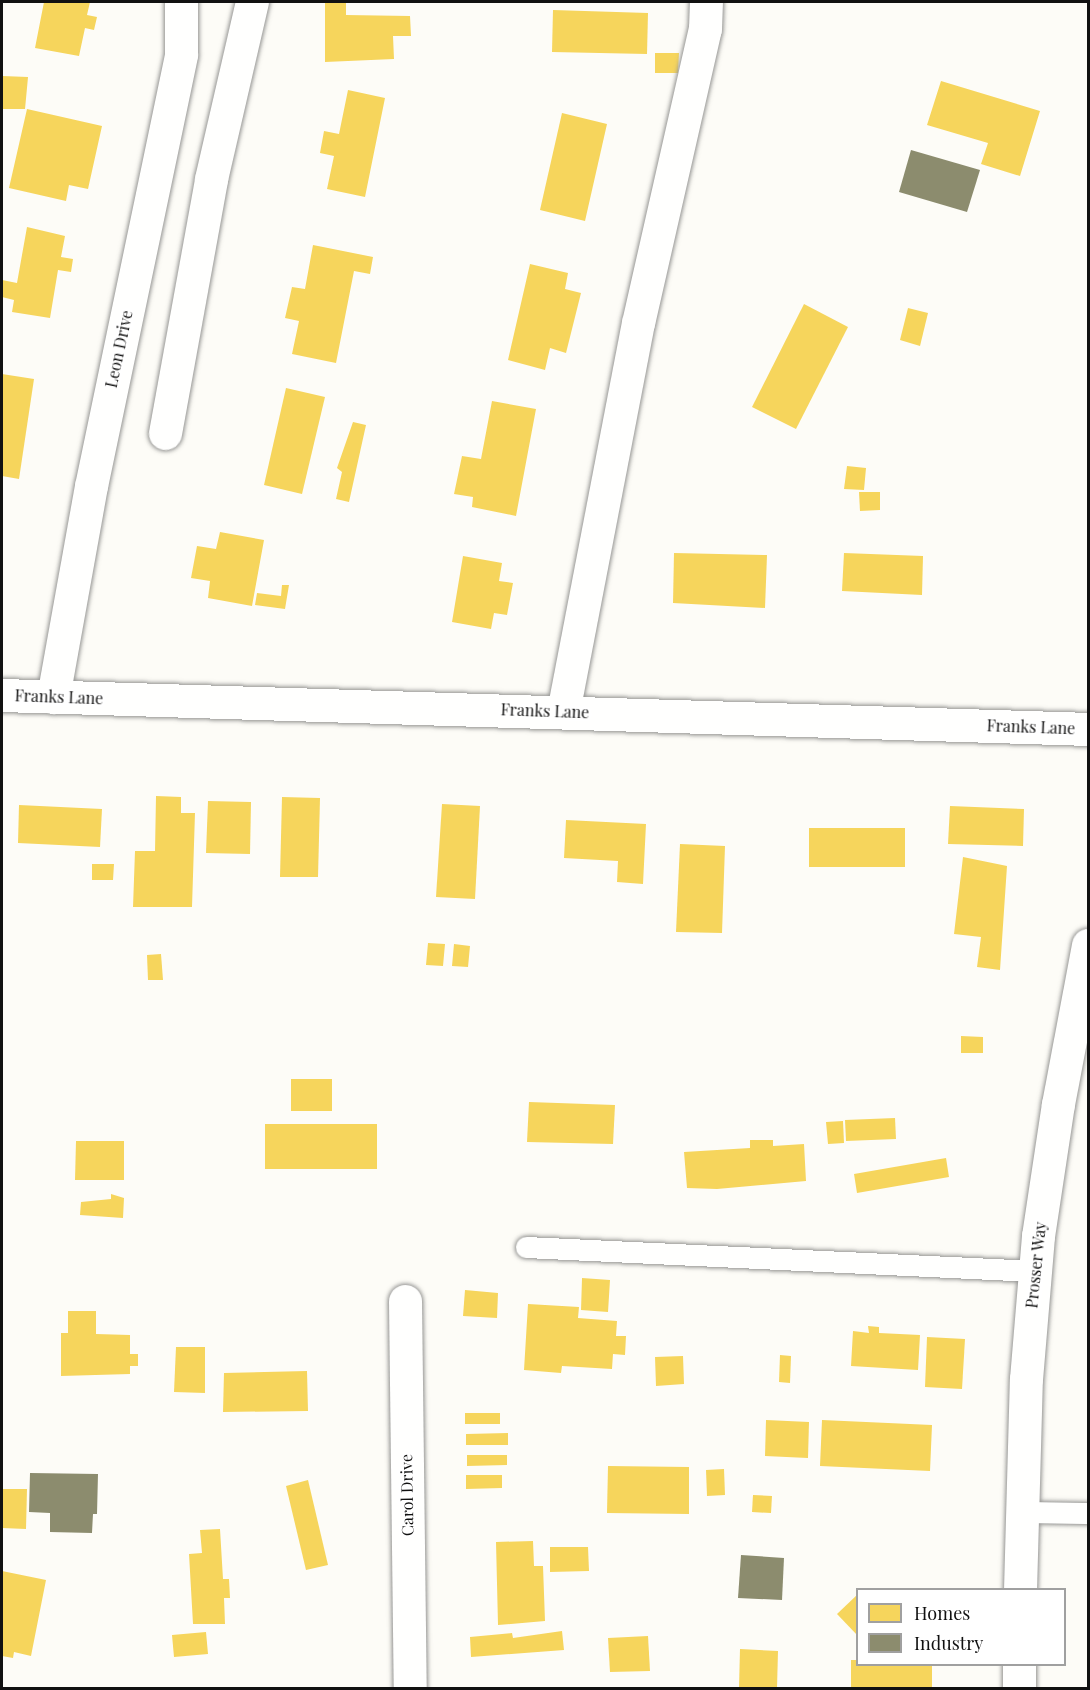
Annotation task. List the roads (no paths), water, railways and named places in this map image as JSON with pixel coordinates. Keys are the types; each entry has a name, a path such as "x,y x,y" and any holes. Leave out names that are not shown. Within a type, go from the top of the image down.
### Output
{"street":[{"name":"Leon Drive","path":"53,697 91,486 181,54 181,2"},
{"path":"165,433 211,179 252,2"},
{"path":"563,712 638,323 705,29 706,2"},
{"name":"Franks Lane","path":"2,695 1089,729"},
{"name":"Prosser Way","path":"1020,1588 1035,1271 1058,1104 1089,945"},
{"name":"Carol Drive","path":"405,1301 410,1689"},
{"path":"1019,1666 1019,1689"}],"lane":[{"path":"526,1247 1035,1271"},
{"path":"1022,1512 1089,1513"}]}
